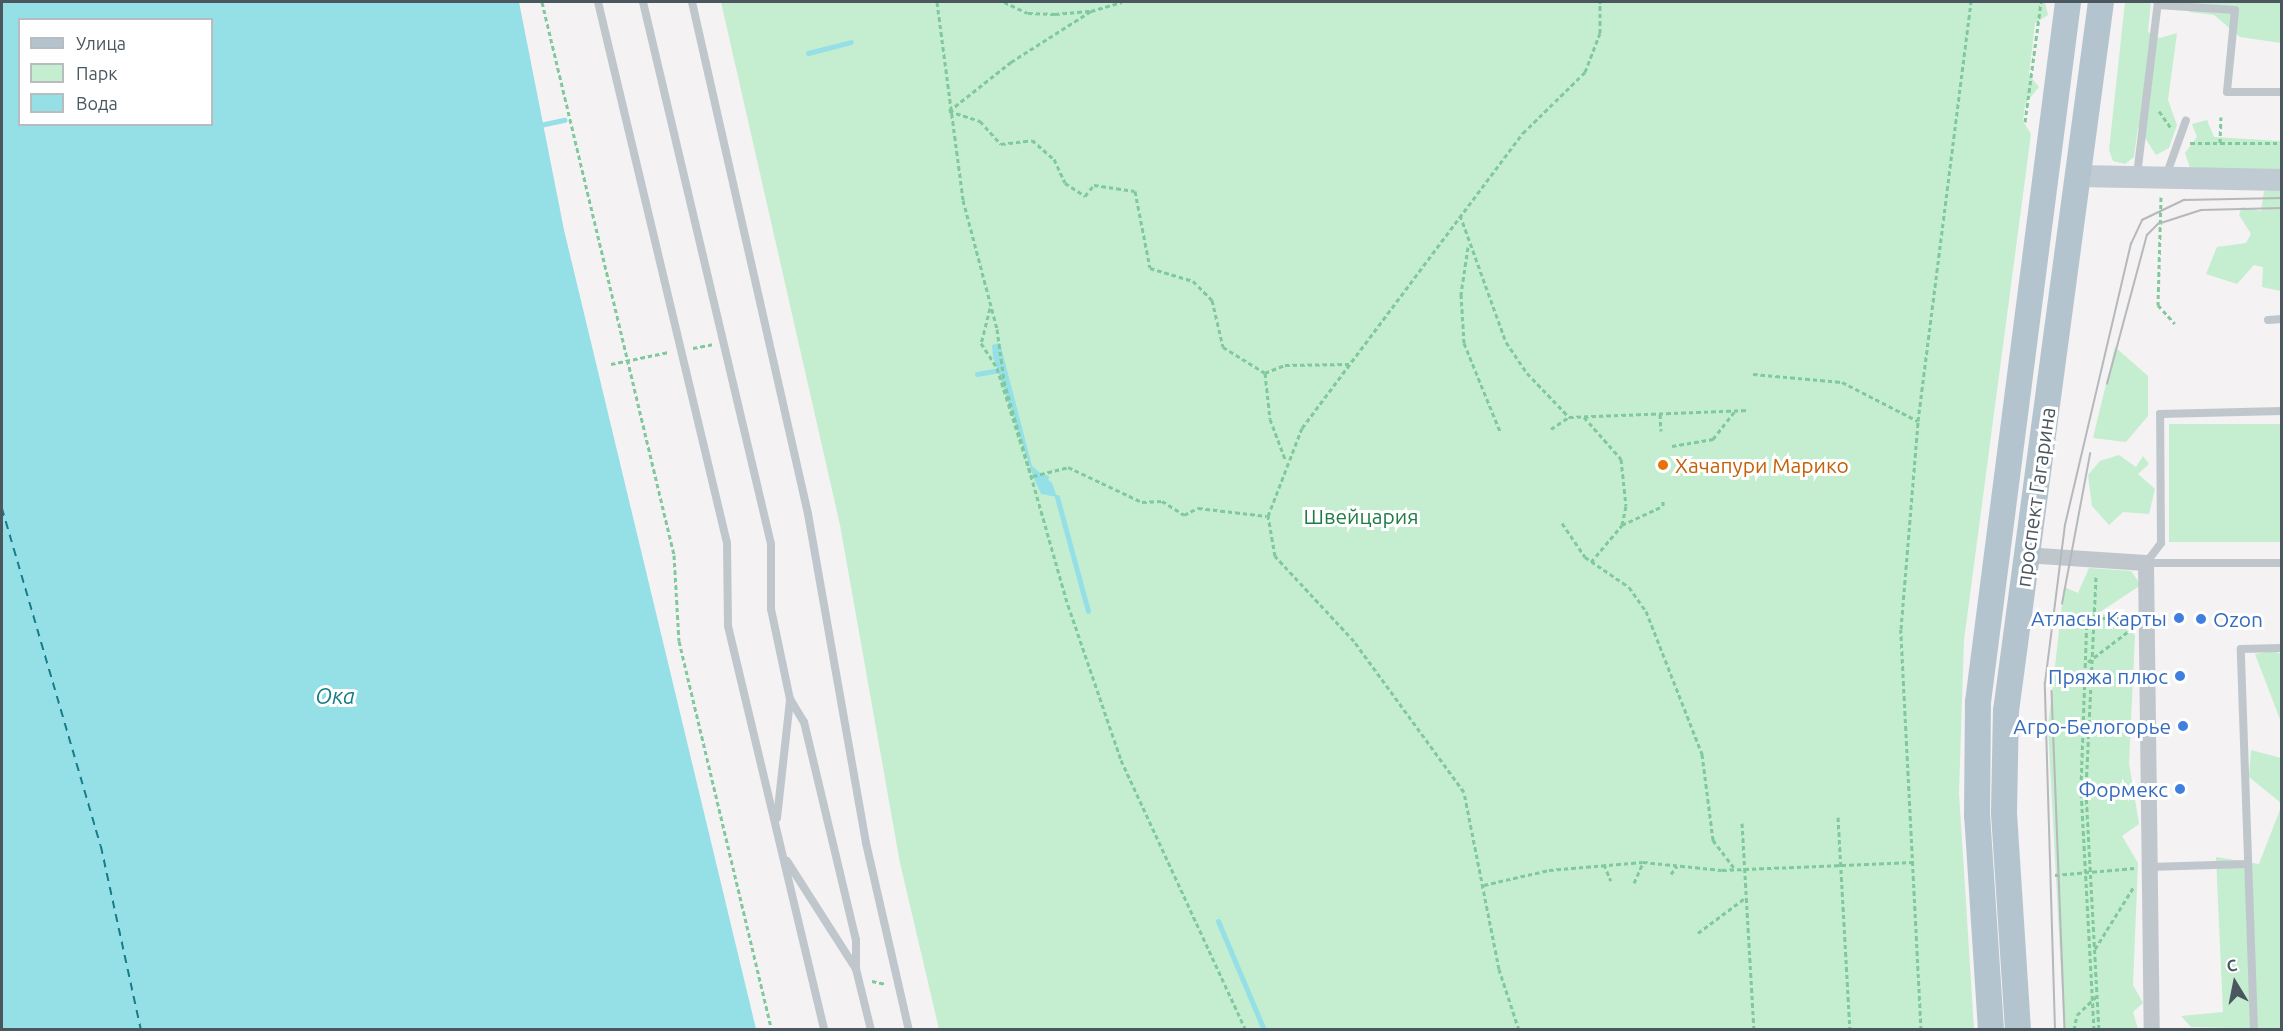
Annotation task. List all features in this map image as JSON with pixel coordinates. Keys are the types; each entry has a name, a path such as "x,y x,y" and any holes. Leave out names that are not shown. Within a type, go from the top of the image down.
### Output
{"main road":[{"name":"проспект Гагарина","path":"1990,1029 1977,815 1978,702 2068,2"},
{"name":"проспект Гагарина","path":"2018,1029 2004,762 2026,555 2080,176 2101,2"}],"street":[{"path":"2080,176 2282,180"},
{"path":"2026,555 2146,563 2146,867 2152,1029"}],"lane":[{"path":"598,2 727,543 728,626 824,1029"},
{"path":"643,2 771,544 771,609 790,699 776,826"},
{"path":"692,2 808,514 866,843 909,1029"},
{"path":"2137,178 2158,3 2235,10 2227,92 2282,92"},
{"path":"2164,179 2181,143 2186,120"},
{"path":"2268,320 2282,319"},
{"path":"2146,563 2161,543 2160,414 2282,411"},
{"path":"2146,563 2282,563"},
{"path":"2254,1029 2241,649 2282,648"},
{"path":"790,699 804,722 856,940 857,974 871,1029"},
{"path":"783,854 857,974"},
{"path":"2146,867 2248,864"}],"path":[{"path":"542,2 674,555 679,641 772,1029"},
{"path":"937,2 949,111 1004,381 1113,739 1246,1029"},
{"path":"1004,2 1028,13 1091,11 1122,2"},
{"path":"1519,1029 1499,969 1472,816 1451,767 1354,641 1275,556 1268,516 1285,460 1350,364 1523,133 1585,72 1600,33 1600,2"},
{"path":"1922,1029 1901,629 1918,421 1971,2"},
{"path":"2025,122 2041,2"},
{"path":"949,111 1011,62 1091,11"},
{"path":"2160,100 2159,111 2181,143 2282,143"},
{"path":"949,111 980,120 1001,144 1032,141 1054,159 1065,183 1085,196 1094,185 1135,191 1150,268 1193,281 1212,300 1223,347 1265,373"},
{"path":"2220,143 2221,117"},
{"path":"2164,179 2158,208 2158,305 2175,324"},
{"path":"1460,215 1468,245 1506,342 1527,373 1569,417"},
{"path":"1468,245 1461,294 1463,336 1473,375 1500,431"},
{"path":"990,308 981,343 997,368 1035,483"},
{"path":"1265,373 1285,365 1350,364"},
{"path":"1265,373 1270,418 1285,460"},
{"path":"1753,374 1853,386 1918,421"},
{"path":"1551,429 1569,417 1749,410"},
{"path":"1672,446 1713,439 1735,411"},
{"path":"1660,414 1661,431"},
{"path":"1584,417 1615,447 1622,468 1622,525"},
{"path":"1696,464 1742,463"},
{"path":"1033,476 1068,467 1142,502 1162,501 1184,515 1198,508 1268,516"},
{"path":"1622,468 1628,467"},
{"path":"1591,562 1622,525 1663,506 1663,500"},
{"path":"1562,523 1591,562 1629,587 1647,611 1702,754 1713,840 1735,869"},
{"path":"2094,1029 2084,872 2084,663 2097,570"},
{"path":"2091,618 2146,618"},
{"path":"2091,618 2088,662 2089,872 2099,1029"},
{"path":"2088,662 2146,618"},
{"path":"1838,817 1850,1029"},
{"path":"1742,823 1754,1029"},
{"path":"1484,885 1604,864 1643,862 1735,869 1842,863 1914,862"},
{"path":"1634,883 1643,862"},
{"path":"1604,864 1611,881"},
{"path":"1671,874 1677,865"},
{"path":"2055,875 2146,867"},
{"path":"2094,950 2146,867"},
{"path":"1698,933 1745,898"},
{"path":"857,974 899,986"},
{"path":"2074,1029 2077,1015 2097,996"}],"green space":[{"name":"Швейцария","path":"721,2 2045,2 2048,15 2035,23 2029,75 2039,87 2025,104 2023,121 2031,134 1964,640 1959,793 1974,1029 939,1029 900,863 840,525"},
{"path":"2125,2 2151,2 2148,32 2160,38 2177,33 2168,100 2177,125 2169,148 2156,155 2138,127 2134,157 2125,164 2113,161 2109,150"},
{"path":"2187,2 2281,2 2281,43 2240,37 2214,15 2189,12"},
{"path":"2207,120 2214,137 2281,141 2281,173 2191,171 2185,153 2197,137 2192,124"},
{"path":"2281,190 2281,291 2262,287 2263,267 2254,265 2237,284 2206,274 2217,247 2246,243 2251,234 2239,215 2242,207 2261,211 2264,191"},
{"path":"2115,347 2148,376 2148,416 2126,442 2093,438"},
{"path":"2169,424 2281,424 2281,542 2169,542"},
{"path":"2119,455 2136,467 2143,456 2149,464 2138,474 2155,489 2149,514 2123,512 2109,525 2092,506 2088,475 2100,461"},
{"path":"2089,568 2131,571 2141,585 2100,612 2135,635 2129,763 2139,824 2122,836 2138,863 2133,985 2143,1003 2133,1012 2138,1029 2064,1029 2048,727 2064,587 2078,593"},
{"path":"2273,651 2281,654 2281,722 2255,654"},
{"path":"2251,750 2281,758 2281,803 2249,777"},
{"path":"2281,807 2281,1029 2191,1027 2181,1016 2223,1012 2216,857 2259,864"}],"water":[{"name":"Ока","path":"2,2 519,2 564,230 756,1029 2,1029"},
{"path":"1000,343 1032,466 1052,483 1057,497 1041,494 1033,476 993,357 992,345"}],"waterway":[{"path":"808,53 851,42"},
{"path":"540,125 564,120"},
{"path":"977,374 1000,370"},
{"path":"1057,497 1088,611"},
{"path":"1218,921 1264,1030"}],"ferry route":[{"path":"2,508 101,846 141,1030"}],"tram line":[{"path":"2055,1030 2045,683 2065,525 2131,244 2142,220 2184,200 2282,198"},
{"path":"2107,384 2147,235 2158,224 2201,210 2282,208"},
{"path":"2062,604 2090,454"},
{"path":"2052,691 2065,1030"}],"place":[{"name":"Хачапури Марико","path":"1663,465"},
{"name":"Атласы Карты","path":"2179,618"},
{"name":"Ozon","path":"2201,619"},
{"name":"Пряжа плюс","path":"2180,676"},
{"name":"Агро-Белогорье","path":"2183,726"},
{"name":"Формекс","path":"2180,789"}]}
